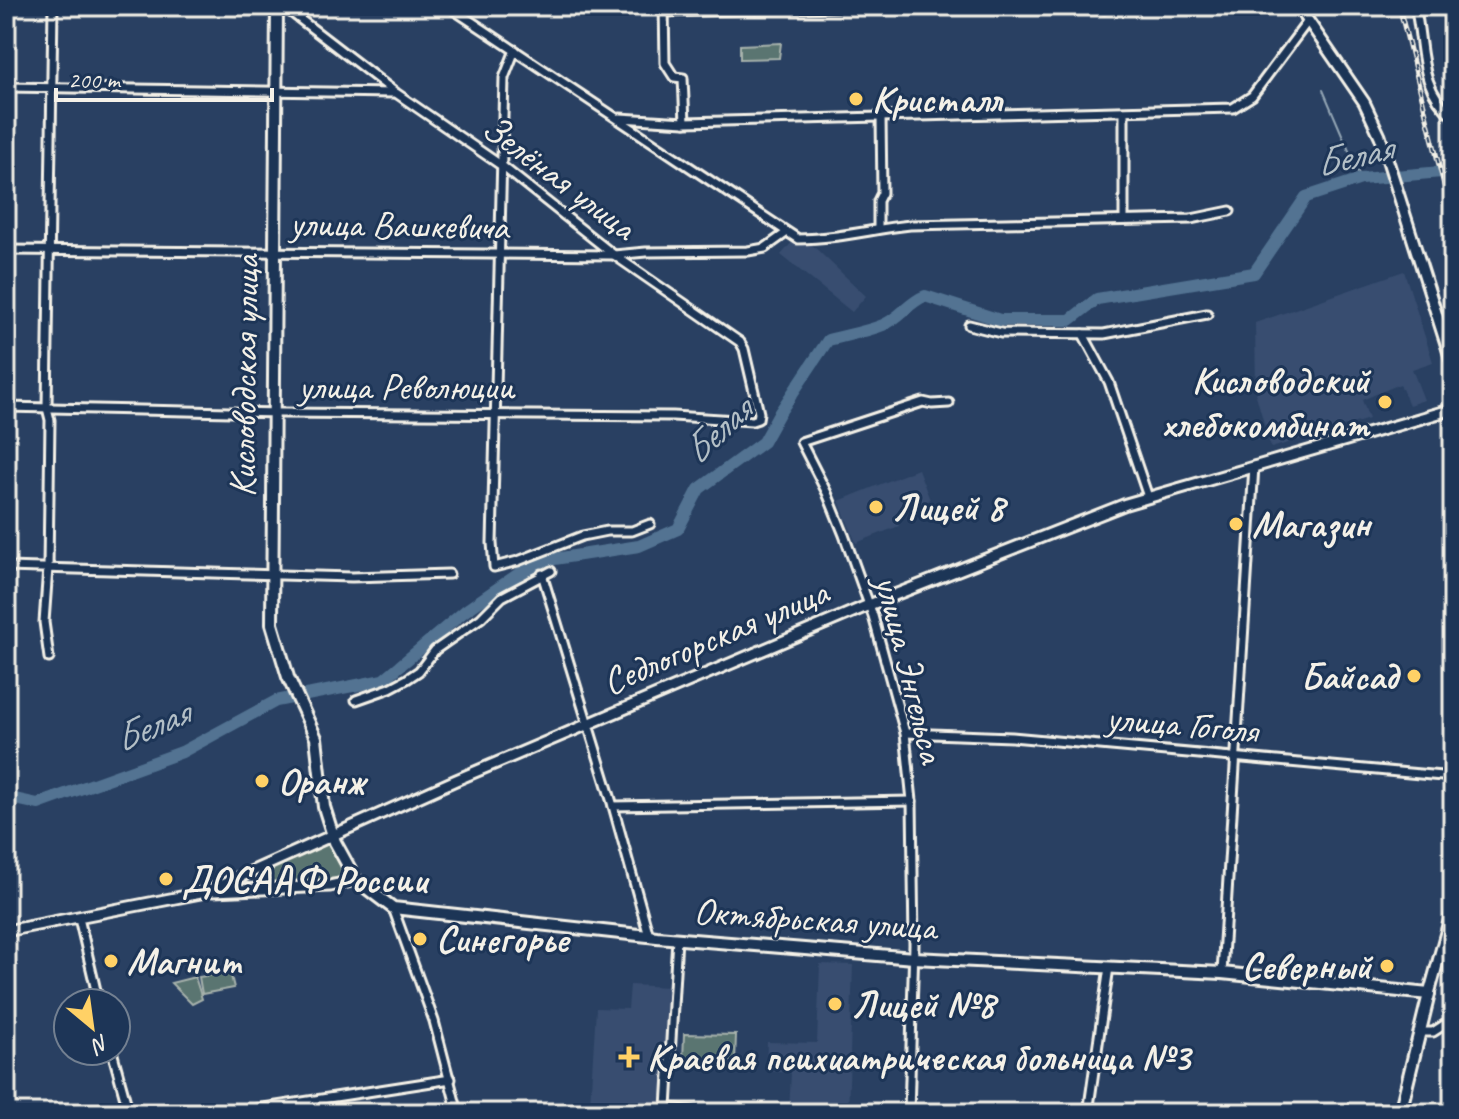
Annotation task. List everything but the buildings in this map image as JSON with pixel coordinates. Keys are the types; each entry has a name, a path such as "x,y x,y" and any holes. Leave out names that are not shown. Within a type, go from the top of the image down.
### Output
{"main road":[{"name":"Кисловодская улица","path":"277,6 272,624 288,677 316,738 324,807 332,834 356,880"},
{"path":"356,880 393,908"},
{"name":"Октябрьская улица","path":"393,908 649,936 914,958 1222,973 1429,994"},
{"path":"1400,1113 1429,994"}],"street":[{"path":"49,658 44,622 48,568 50,420 47,408 53,6"},
{"name":"Зелёная улица","path":"283,6 396,93 502,166 614,255 740,342 758,419"},
{"path":"448,6 798,239 863,234 878,228 966,222 1026,224 1191,219 1230,211"},
{"path":"685,122 683,78 674,77 665,63 664,9 869,6"},
{"path":"1099,6 1104,9 1111,6"},
{"path":"1298,6 1364,102 1392,169 1453,366"},
{"path":"1415,6 1428,85 1439,104 1453,117"},
{"path":"618,118 685,122 1233,108 1252,96 1308,21"},
{"path":"515,50 504,78 492,543 494,567 582,536 607,531 632,531 650,524"},
{"path":"6,87 396,93"},
{"path":"1124,113 1124,220"},
{"path":"878,228 878,201 882,193 881,117"},
{"name":"улица Вашкевича","path":"6,250 614,255 748,251 765,248 786,233"},
{"path":"969,325 1001,333 1104,334 1207,314"},
{"path":"1083,334 1109,382 1148,497"},
{"name":"улица Энгельса","path":"909,1113 914,958 912,801 905,733 869,605 830,499 801,442 923,402 949,403"},
{"name":"улица Революции","path":"6,407 758,419"},
{"name":"Седлогорская улица","path":"6,931 206,892 588,723 869,605 1148,497 1453,409"},
{"path":"1222,973 1254,466"},
{"path":"6,567 352,577 449,574"},
{"path":"356,700 407,679 419,671 435,650 481,618 502,597 551,571"},
{"path":"542,574 649,936"},
{"name":"улица Гоголя","path":"905,733 1012,737 1453,777"},
{"path":"613,806 912,801"},
{"path":"206,892 330,886 356,880"},
{"path":"1429,994 1453,907"},
{"path":"393,908 434,1021 458,1113"},
{"path":"79,918 95,987"},
{"path":"677,938 667,1108 715,1113"},
{"path":"1088,1113 1109,967"},
{"path":"1421,1032 1433,1032 1444,1025 1453,1027"},
{"path":"116,1067 129,1113"},
{"path":"231,1113 451,1079"}],"shaded area":[{"path":"793,241 798,246 810,243 866,296 852,312 781,255"},
{"name":"Кисловодский хлебокомбинат","path":"1404,271 1433,362 1412,369 1424,400 1409,405 1400,384 1362,400 1369,419 1271,448 1256,395 1255,323"},
{"name":"Лицей 8","path":"918,469 930,500 895,514 899,526 856,543 839,501"},
{"name":"Лицей №8","path":"820,964 853,965 848,1113 789,1113 791,1073 766,1071 767,1042 817,1043"},
{"name":"Краевая психиатрическая больница №3","path":"630,985 669,987 662,1108 590,1104 596,1008 628,1009"}],"green space":[{"path":"781,43 779,58 740,59 740,45"},
{"path":"323,843 330,846 342,869 342,875 337,878 259,880 260,872"},
{"path":"230,972 234,988 202,994 199,977"},
{"path":"195,977 202,999 192,1004 171,983"},
{"path":"684,1034 736,1035 735,1062 683,1061"}],"waterway":[{"path":"1323,90 1361,179"},
{"name":"Белая","path":"6,797 38,804 182,752 276,701 383,680 465,611 520,573 548,560 639,546 678,529 699,489 763,442 828,340 883,325 925,296 1000,320 1070,320 1097,299 1254,273 1306,197 1361,179 1453,171"}],"railway":[{"path":"1399,6 1453,221"}],"place":[{"name":"Кристалл","path":"856,99"},
{"name":"Кисловодский хлебокомбинат","path":"1385,402"},
{"name":"Лицей 8","path":"876,507"},
{"name":"Магазин","path":"1236,524"},
{"name":"Байсад","path":"1414,676"},
{"name":"Оранж","path":"262,781"},
{"name":"ДОСААФ России","path":"166,879"},
{"name":"Синегорье","path":"420,939"},
{"name":"Магнит","path":"111,961"},
{"name":"Северный","path":"1387,966"},
{"name":"Лицей №8","path":"835,1004"},
{"name":"Краевая психиатрическая больница №3","path":"629,1057"}]}
